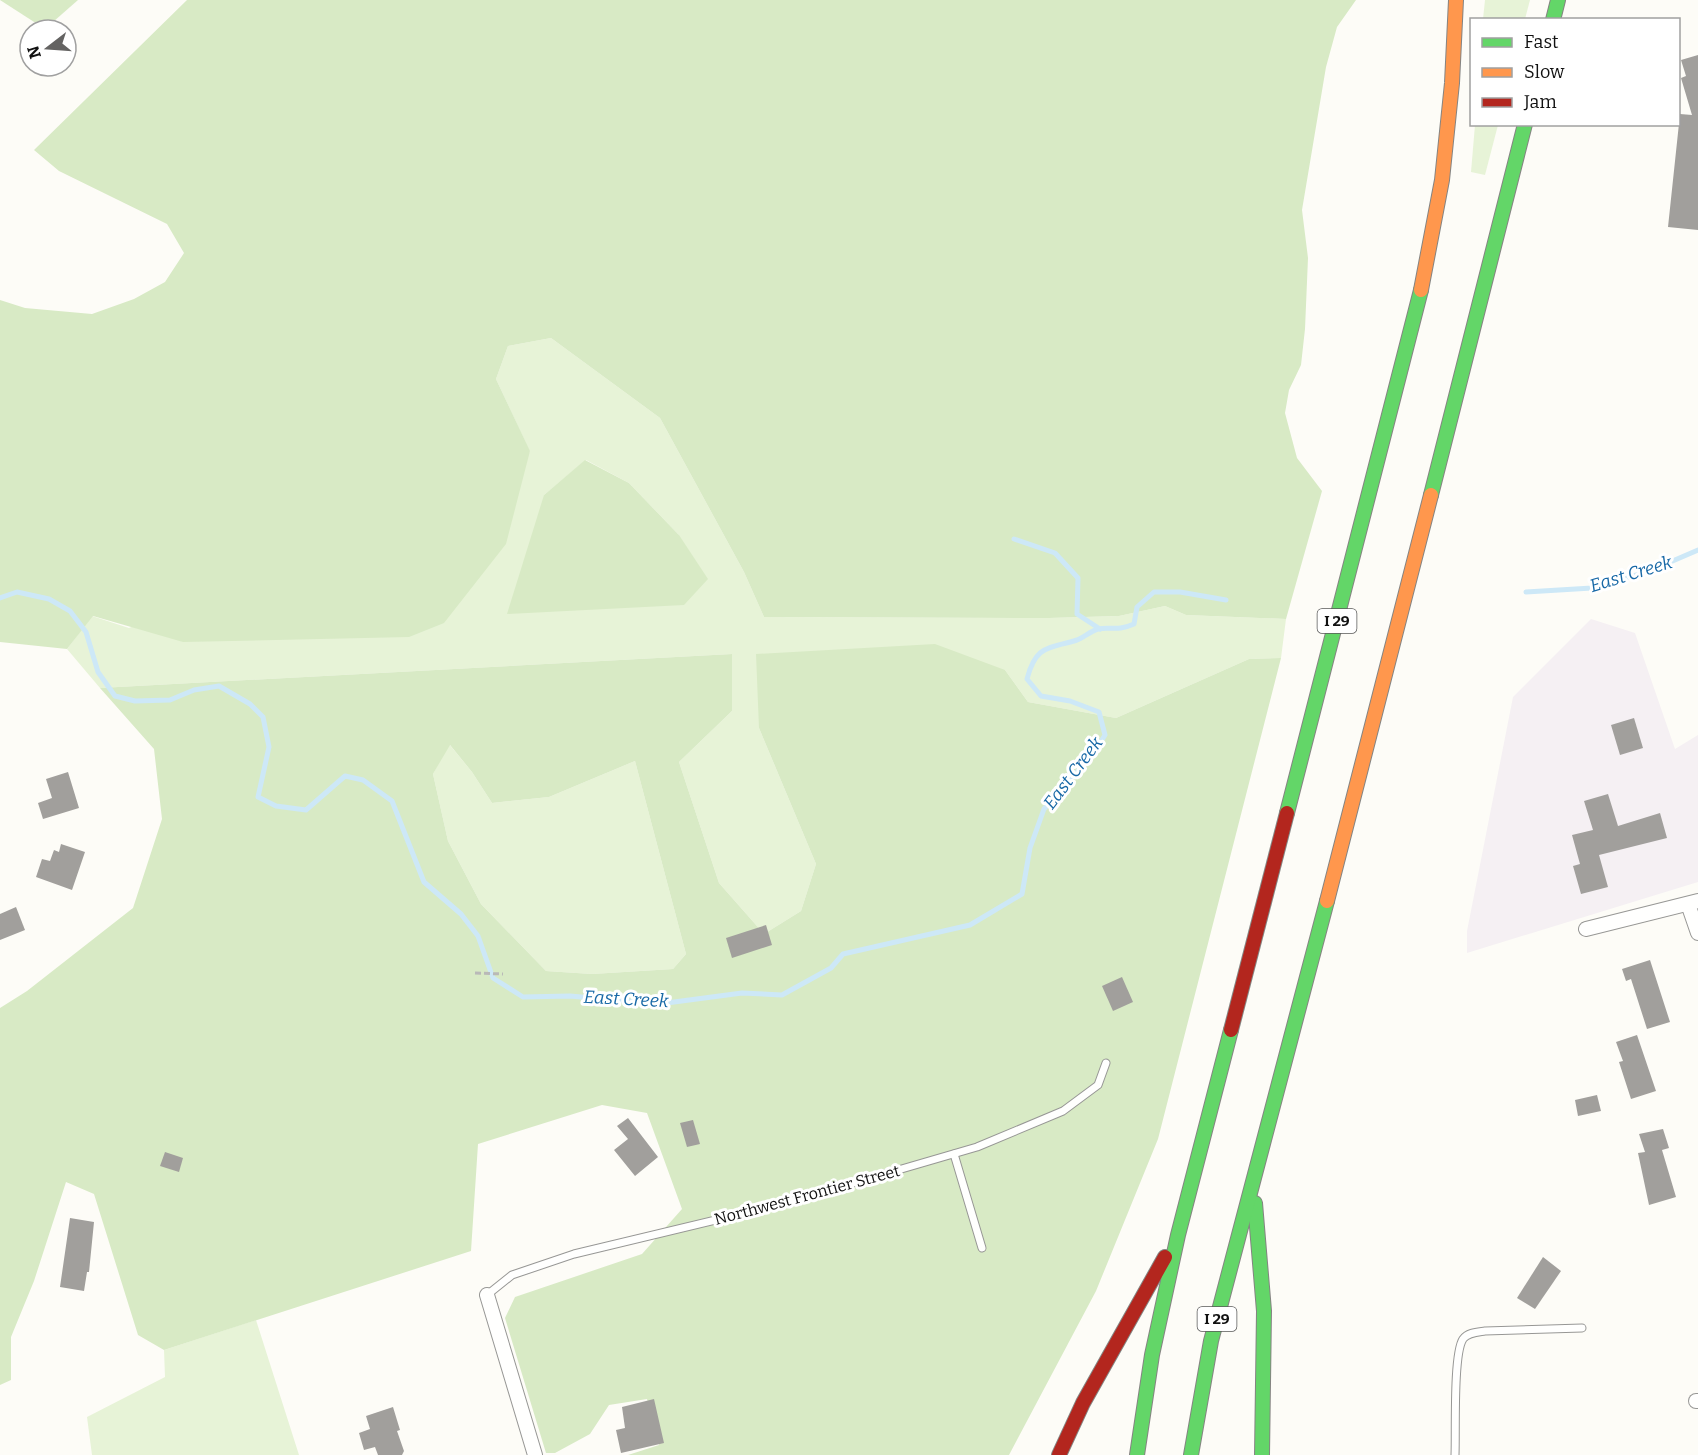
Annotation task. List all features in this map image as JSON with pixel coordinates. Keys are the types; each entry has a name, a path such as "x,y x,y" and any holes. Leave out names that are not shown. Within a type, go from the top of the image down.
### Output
{"highway":[{"name":"I 29","path":"1137,1455 1152,1355 1178,1234 1417,310 1442,180 1452,83 1456,0"},
{"path":"1554,18 1558,0"},
{"name":"I 29","path":"1191,1455 1211,1341 1253,1186 1524,126"},
{"path":"1253,1186 1264,1311 1262,1455"},
{"path":"1059,1455 1083,1403 1178,1234"}],"street":[{"path":"1586,929 1693,902 1698,933"},
{"path":"488,1295 536,1455"}],"lane":[{"name":"Northwest Frontier Street","path":"488,1295 512,1275 574,1254 778,1205 977,1148 1063,1111 1098,1085 1106,1063"},
{"path":"954,1154 982,1248"},
{"path":"1455,1455 1457,1365 1463,1339 1470,1334 1485,1331 1582,1328"}],"path":[{"path":"475,973 502,974"}],"shaded area":[{"path":"1591,619 1635,633 1675,749 1698,735 1698,882 1467,953 1467,931 1513,697"}],"green space":[{"path":"0,0 78,0 58,18 28,18"},
{"path":"187,0 1356,0 1337,27 1326,67 1302,210 1308,258 1305,329 1301,365 1289,390 1285,413 1297,458 1322,491 1286,619 1186,615 1165,606 1119,616 1049,618 764,617 744,572 660,418 551,338 508,346 496,379 530,451 506,544 444,623 409,637 183,642 93,616 67,649 0,642 0,300 25,308 92,314 134,299 165,282 184,253 167,224 59,171 34,150"},
{"path":"1485,0 1530,0 1525,18 1483,18"},
{"path":"1475,126 1498,126 1485,175 1471,172"},
{"path":"551,338 660,418 744,572 764,617 1049,618 1119,616 1165,606 1186,615 1286,619 1281,658 1249,659 1116,718 1028,702 1005,670 759,728 816,864 801,911 764,934 719,883 679,762 732,711 732,654 100,688 67,649 92,616 129,628 530,452 496,379 508,346","holes":["586,460 629,483 679,535 544,495"]},
{"path":"585,460 629,483 679,535 708,579 684,605 507,614 544,495"},
{"path":"935,644 1005,670 1028,702 1116,718 1249,659 1281,658 1158,1139 1096,1291 1009,1455 628,1455 659,1445 647,1399 609,1405 590,1434 555,1453 546,1453 505,1318 515,1297 642,1254 682,1209 647,1113 602,1105 478,1144 471,1251 164,1350 138,1335 94,1194 66,1182 34,1281 11,1337 11,1380 0,1385 0,1008 27,991 133,908 162,819 154,749 100,688 732,654 732,711 679,762 719,883 764,934 801,911 816,864 759,728 756,654","holes":["450,745 472,772 492,803 549,797 635,761 686,954 673,969 592,974 546,971 481,904 448,841 433,774"]},
{"path":"449,744 472,772 492,803 549,797 635,761 686,954 673,969 592,974 546,971 481,904 448,841 433,774"},
{"path":"256,1320 299,1455 92,1455 87,1417 165,1377 164,1350"}],"building":[{"path":"1698,55 1698,230 1668,227 1680,114 1692,115 1681,78 1686,76 1681,60"},
{"path":"1634,718 1643,748 1620,755 1611,725"},
{"path":"68,772 79,808 43,819 38,803 52,798 46,779"},
{"path":"1608,794 1618,826 1660,813 1667,838 1599,855 1608,887 1581,894 1573,866 1580,864 1572,835 1593,830 1584,801"},
{"path":"61,844 85,852 72,890 36,877 42,859 50,861 54,850 59,852"},
{"path":"16,907 25,930 0,940 0,914"},
{"path":"766,925 772,945 732,958 726,938"},
{"path":"1650,960 1670,1022 1647,1029 1631,979 1626,981 1622,969"},
{"path":"1122,977 1133,1002 1113,1011 1102,986"},
{"path":"1637,1035 1656,1091 1631,1099 1619,1062 1623,1061 1616,1042"},
{"path":"1597,1095 1601,1111 1578,1116 1575,1100"},
{"path":"628,1118 658,1157 635,1176 614,1150 628,1139 617,1126"},
{"path":"693,1120 700,1144 687,1147 680,1123"},
{"path":"1663,1129 1669,1148 1662,1150 1676,1197 1649,1205 1638,1153 1645,1152 1639,1134"},
{"path":"165,1152 183,1158 179,1172 160,1166"},
{"path":"70,1218 94,1222 89,1272 87,1272 84,1291 60,1287"},
{"path":"1543,1257 1561,1271 1535,1309 1517,1298"},
{"path":"654,1399 664,1443 621,1453 616,1430 625,1428 622,1407"},
{"path":"393,1407 400,1430 397,1431 404,1451 402,1455 378,1455 375,1447 364,1450 359,1433 370,1429 366,1416"}],"waterway":[{"path":"1014,539 1055,553 1078,578 1077,614 1100,629"},
{"name":"East Creek","path":"1526,592 1592,588 1647,572 1698,550"},
{"name":"East Creek","path":"0,598 17,592 49,599 70,611 86,632 98,672 115,696 135,701 170,700 194,690 219,686 250,704 263,717 269,747 258,797 276,806 306,810 345,776 363,780 392,801 424,882 461,914 478,936 493,978 523,997 570,996 659,1004 742,993 782,995 831,968 843,954 970,925 1022,894 1030,848 1044,809 1093,754 1105,735 1099,712 1070,701 1041,696 1027,679 1035,659 1051,647 1077,640 1095,630 1123,628 1134,624 1137,607 1154,592 1180,592 1226,600"}],"traffic: fast":[{"path":"1554,18 1558,0"},
{"path":"1431,495 1524,126"},
{"path":"1287,813 1421,290"},
{"path":"1191,1455 1211,1341 1327,901"},
{"path":"1137,1455 1152,1355 1178,1235 1231,1030"},
{"path":"1255,1203 1264,1311 1262,1455"}],"traffic: slow":[{"path":"1421,290 1442,180 1452,83 1456,0"},
{"path":"1327,901 1431,495"}],"traffic: jam":[{"path":"1231,1030 1287,813"},
{"path":"1059,1455 1083,1403 1165,1257"}]}
